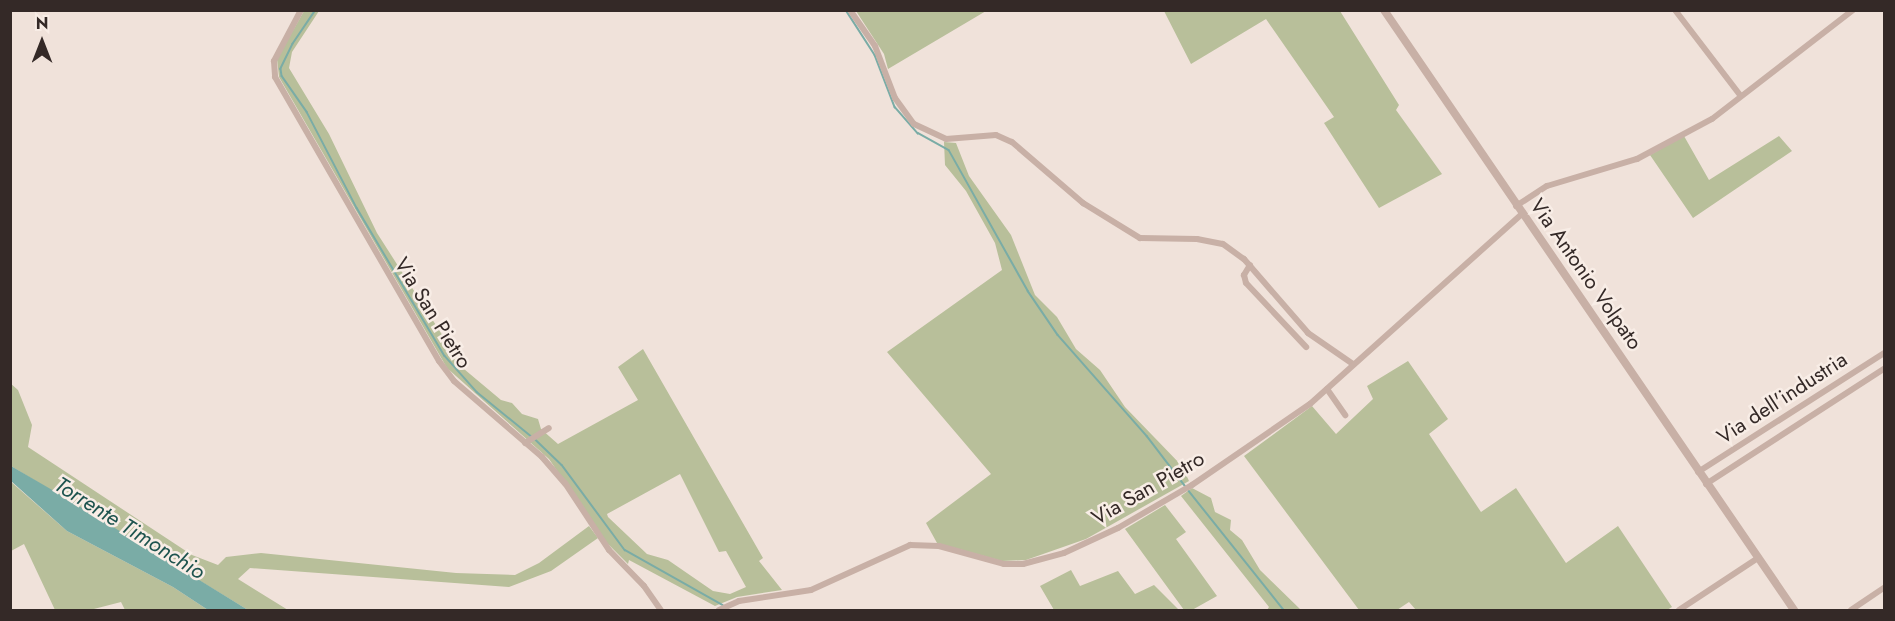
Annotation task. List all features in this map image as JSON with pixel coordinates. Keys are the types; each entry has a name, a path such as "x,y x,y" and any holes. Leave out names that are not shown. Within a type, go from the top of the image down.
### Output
{"street":[{"name":"Via San Pietro","path":"301,10 274,61 280,87 445,371 528,441 565,483 609,550 644,586 661,610"},
{"path":"850,10 880,55 903,112 925,131 946,139 996,135 1012,142 1083,203 1140,238 1197,239 1223,244 1250,265 1308,333 1353,364"},
{"name":"Via Antonio Volpato","path":"1384,10 1794,610"},
{"path":"1675,10 1740,95"},
{"path":"1516,206 1547,186 1637,159 1712,118 1853,10"},
{"name":"Via San Pietro","path":"720,610 731,604 812,590 910,545 939,546 1004,564 1044,560 1118,528 1192,485 1327,389 1522,214"},
{"path":"1250,265 1244,275 1246,283 1306,347"},
{"name":"Via dell'industria","path":"1698,472 1884,353"},
{"name":"Via dell'industria","path":"1706,484 1884,369"},
{"path":"1327,389 1344,414"},
{"path":"528,441 549,428"},
{"path":"1679,610 1758,558"},
{"path":"1851,610 1884,588"},
{"path":"731,604 737,610"}],"green space":[{"path":"304,11 319,11 292,52 289,68 329,134 377,233 464,369 501,400 512,403 522,414 538,419 541,429 558,444 638,400 618,367 643,349 763,558 759,561 782,590 737,597 715,606 629,560 628,564 606,542 549,459 447,368 279,77 277,59","holes":["680,474 719,552 726,551 746,587 730,594 713,591 668,560 647,554 607,514"]},
{"path":"856,11 986,11 888,69 884,54"},
{"path":"1164,11 1340,11 1399,105 1396,110 1442,174 1379,208 1324,123 1334,117 1266,19 1191,64"},
{"path":"1684,136 1709,180 1779,136 1792,151 1693,218 1650,155"},
{"path":"944,142 956,143 969,176 1011,235 1035,295 1057,317 1076,349 1100,370 1125,407 1182,466 1189,481 1086,539 1026,560 1002,561 937,543 926,523 991,474 887,352 1002,270 995,243 966,191 945,165"},
{"path":"1408,361 1448,419 1429,434 1481,512 1516,488 1566,563 1618,526 1672,607 1667,610 1416,610 1409,602 1397,610 1359,610 1244,456 1312,406 1336,434 1373,399 1367,386"},
{"path":"10,383 18,390 32,425 28,447 192,555 218,565 226,557 261,553 456,573 515,575 539,563 589,526 598,538 551,571 509,587 250,568 238,579 288,610 248,610 11,466"},
{"path":"10,481 67,531 173,587 208,610 125,610 121,602 90,610 55,610 24,544 11,551"},
{"path":"1192,488 1211,498 1215,512 1231,520 1230,530 1242,540 1260,570 1301,610 1267,610 1269,607 1181,496"},
{"path":"1165,505 1186,532 1176,539 1217,596 1192,610 1184,610 1125,529"},
{"path":"1071,570 1080,586 1118,571 1135,594 1154,585 1179,610 1054,610 1040,586"}],"water":[{"path":"11,466 248,610 208,610 173,587 67,531 11,481"}],"waterway":[{"path":"316,10 293,44 281,69 282,76 307,112 357,208 445,356 477,392 531,436"},
{"path":"846,10 875,55 895,107 918,133 949,150 1028,291 1058,335 1147,436 1186,487"},
{"path":"535,439 562,465 625,550 723,605"},
{"path":"1189,491 1284,610"}],"water label":[{"name":"Torrente Timonchio","path":"130,528"}]}
